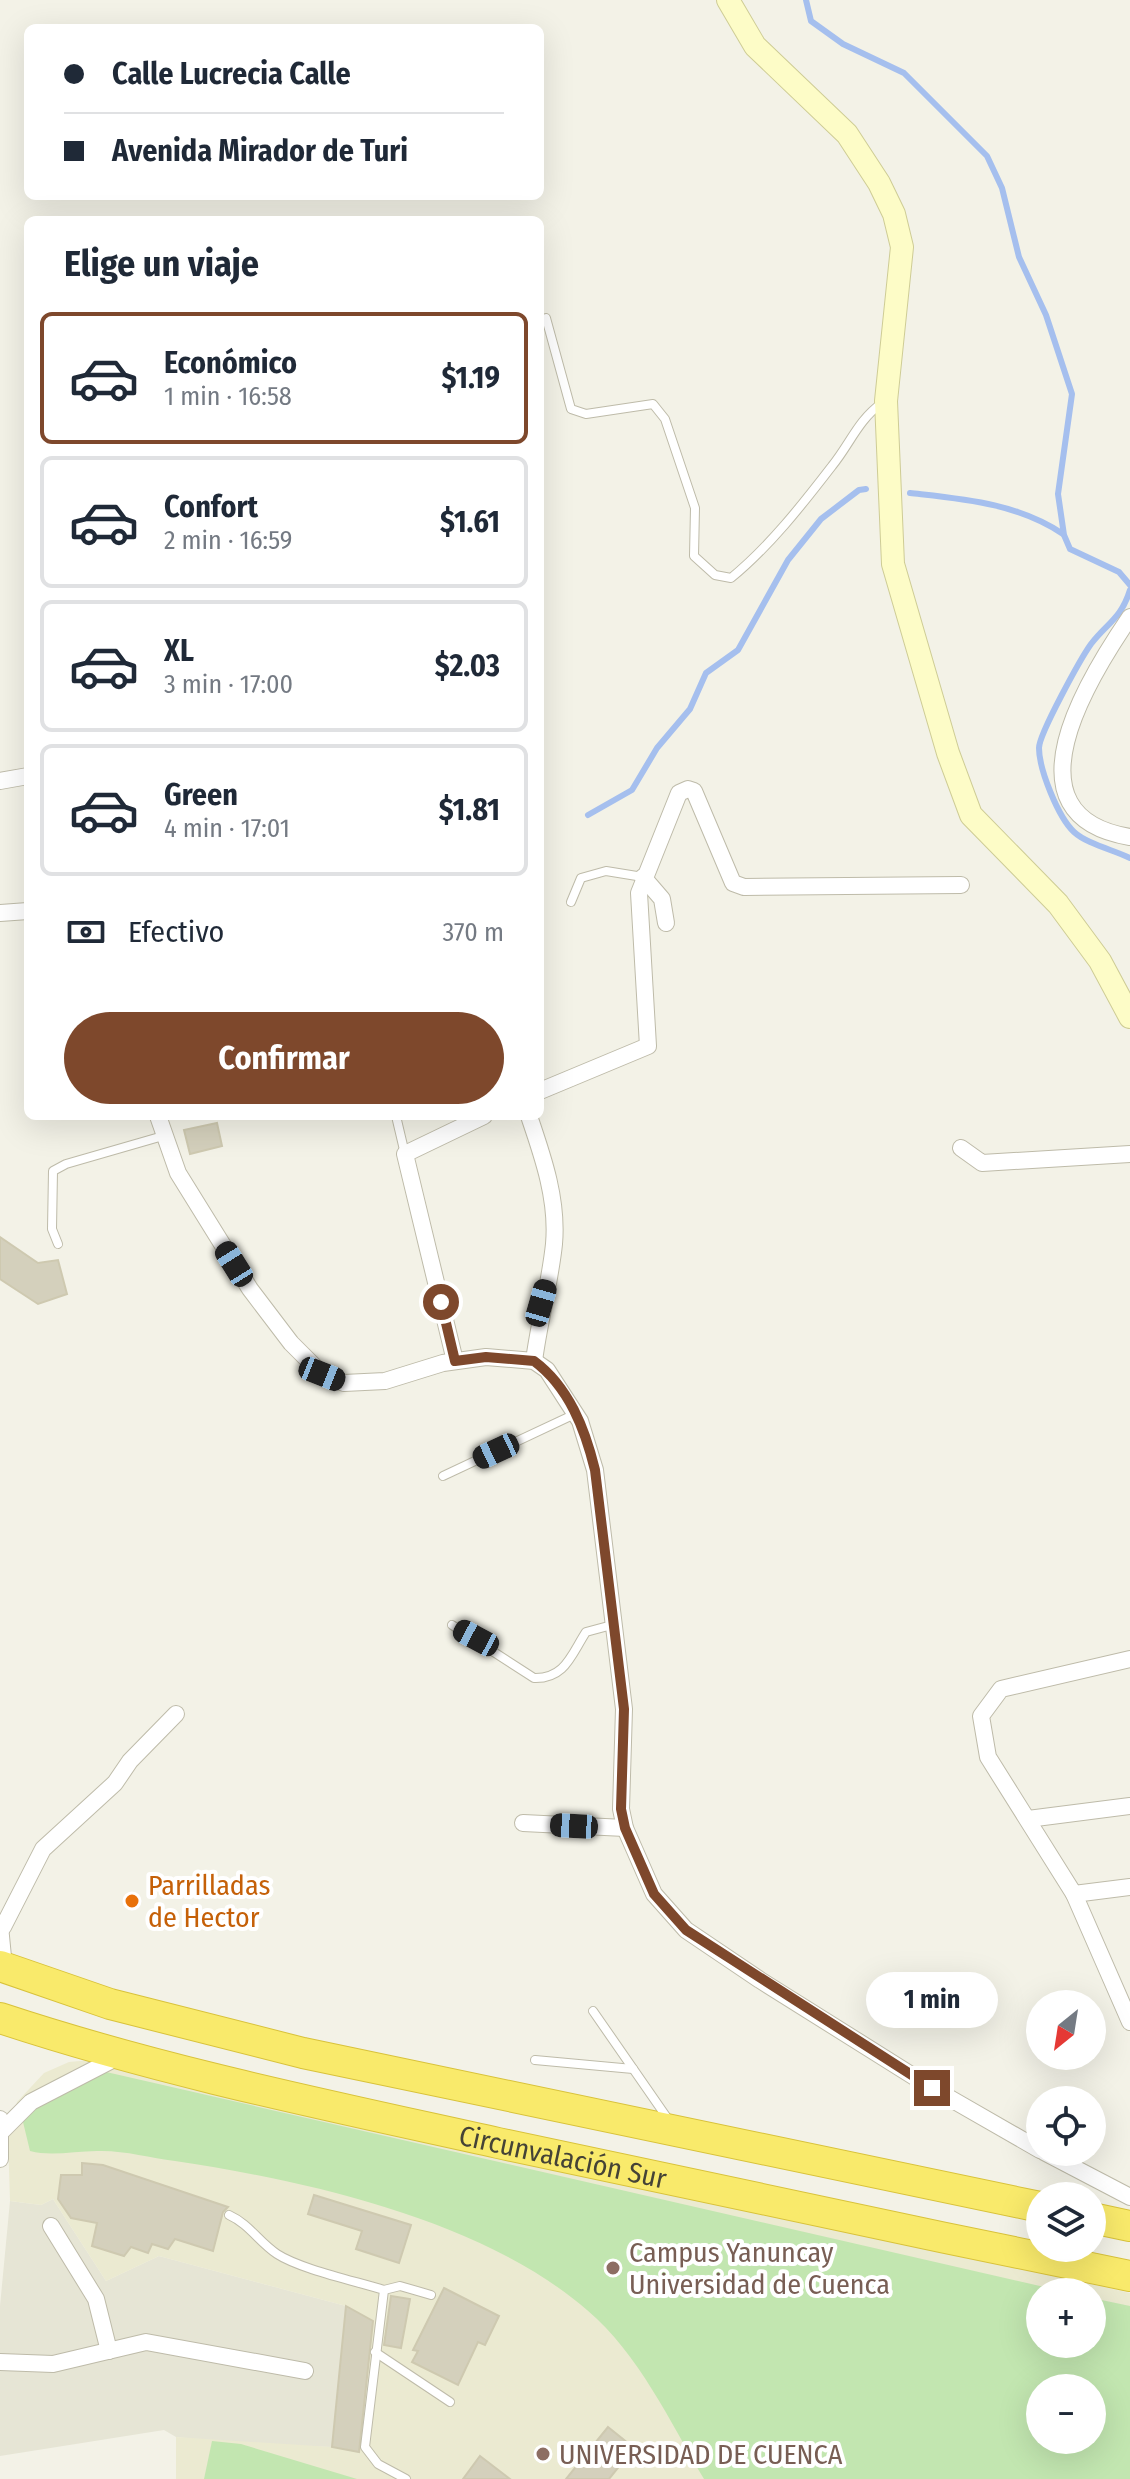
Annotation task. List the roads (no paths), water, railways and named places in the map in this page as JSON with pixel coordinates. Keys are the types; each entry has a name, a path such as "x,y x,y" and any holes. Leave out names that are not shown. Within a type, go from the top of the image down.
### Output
{"highway":[{"name":"Circunvalación Sur","path":"2,1966 110,2004 198,2028 1026,2204"},
{"name":"Circunvalación Sur","path":"0,2018 122,2055 267,2093 1130,2276"},
{"path":"1106,2221 1130,2226"}],"main road":[{"path":"728,0 755,46 847,134 879,183 894,214 902,247 886,401 893,564 948,753 971,815 1058,904 1100,961 1130,1017"}],"street":[{"path":"1130,617 1098,663 1064,739 1061,759 1062,778 1078,813 1091,824 1130,837"},
{"path":"0,781 24,777"},
{"path":"544,1089 646,1049 649,1040 639,893 679,793 688,789 694,791 733,883 744,887 961,885"},
{"path":"643,877 662,899 666,923"},
{"path":"0,913 24,911"},
{"path":"159,1120 178,1173 250,1289 291,1343 322,1374 344,1383 385,1381 455,1361 486,1357 534,1361 547,1370 576,1413 595,1470 624,1709 621,1809 625,1828 654,1894 686,1930 932,2088 1026,2142"},
{"path":"455,1361 405,1154 476,1120"},
{"path":"530,1120 545,1163 554,1208 554,1242 534,1361"},
{"path":"961,1148 982,1163 1130,1154"},
{"path":"1130,1659 1001,1689 989,1701 981,1716 988,1757 1074,1894 1130,2022"},
{"path":"2,1966 1,1926 43,1849 115,1783 130,1761 176,1714"},
{"path":"1028,1819 1130,1806"},
{"path":"523,1823 625,1828"},
{"path":"1074,1894 1130,1887"},
{"path":"0,2159 1,2124 31,2102 122,2055"},
{"path":"1071,2166 1130,2197"},
{"path":"51,2226 96,2299 109,2351"},
{"path":"0,2362 53,2364 146,2342 305,2371"}],"lane":[{"path":"546,318 571,409 586,414 653,404 665,419 695,508 694,556 715,575 731,578 751,562 833,465 865,415 886,401"},
{"path":"571,902 581,878 606,871 643,877"},
{"path":"397,1120 405,1154"},
{"path":"58,1244 52,1229 53,1171 66,1164 163,1136"},
{"path":"443,1476 576,1413"},
{"path":"452,1625 534,1678 549,1678 568,1665 586,1632 612,1625"},
{"path":"593,2011 675,2130"},
{"path":"535,2060 633,2069"},
{"path":"229,2215 244,2221 257,2238 279,2256 384,2290 400,2286 431,2295"},
{"path":"384,2290 365,2447 378,2464 406,2479"},
{"path":"375,2352 450,2402"}],"waterway":[{"path":"806,0 811,21 843,44 904,73 987,156 1002,188 1019,257 1046,315 1072,394 1058,494 1064,535 1070,549 1119,572 1130,585"},
{"path":"588,815 632,790 657,748 690,709 706,673 738,650 788,560 821,519 859,490 866,489"},
{"path":"910,493 970,500 1008,509 1027,515 1063,534"},
{"path":"1130,590 1118,614 1091,644 1079,664 1053,713 1039,748 1050,792 1068,825 1086,840 1130,858"}],"place":[{"name":"Parrilladas de Hector","path":"132,1901"},
{"name":"Campus Yanuncay Universidad de Cuenca","path":"613,2268"},
{"name":"UNIVERSIDAD DE CUENCA","path":"543,2454"}]}
